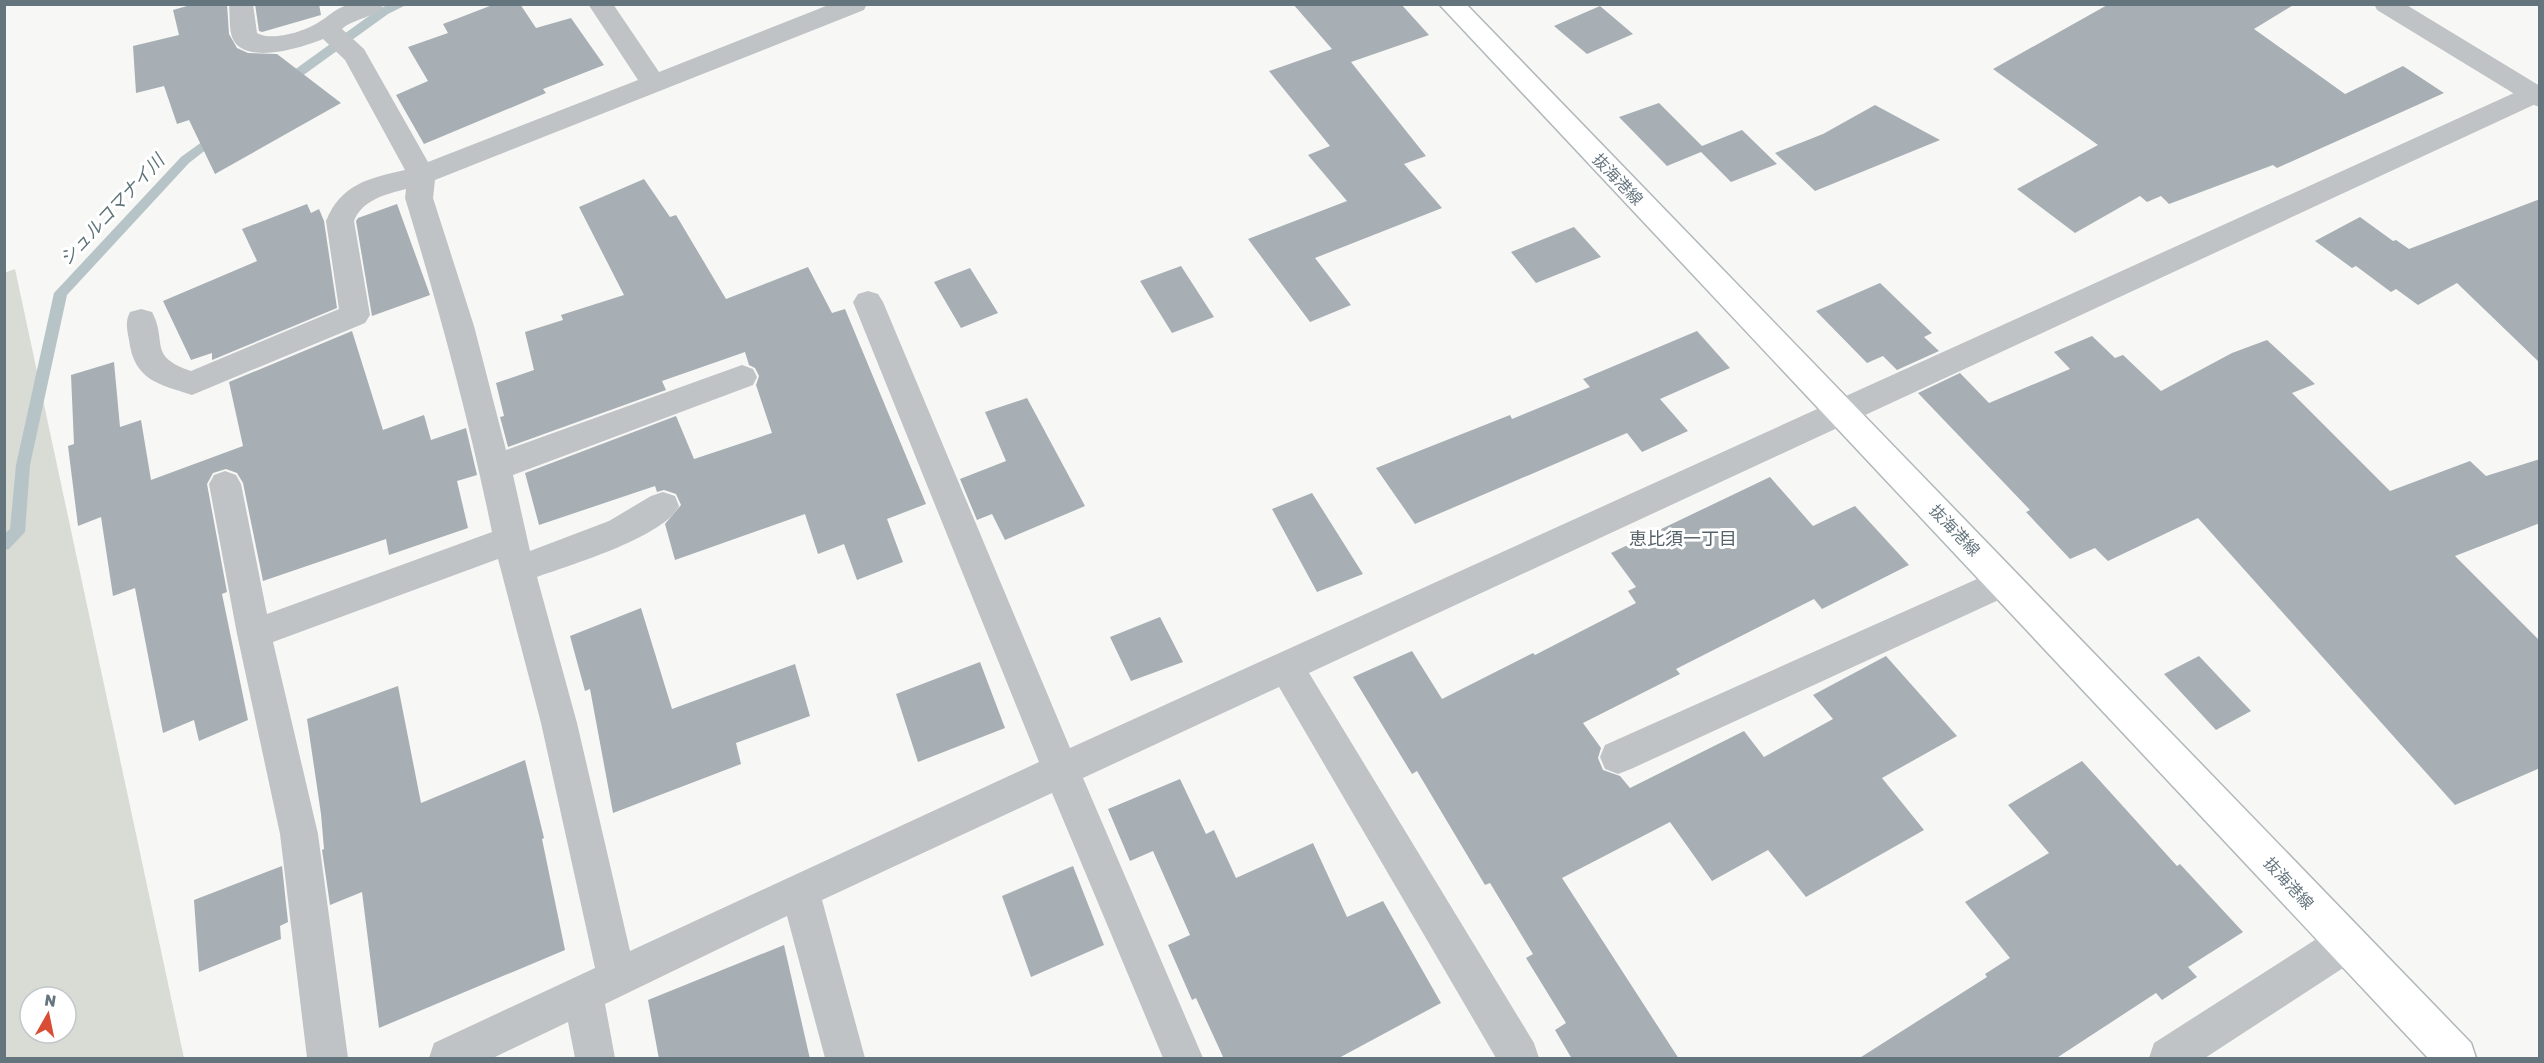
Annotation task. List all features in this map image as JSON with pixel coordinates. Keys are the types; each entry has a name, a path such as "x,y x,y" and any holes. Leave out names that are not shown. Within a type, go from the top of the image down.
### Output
{"main road":[{"name":"抜海港線","path":"1451,4 2456,1059"}],"street":[{"path":"241,4 245,37 252,43 268,46 334,17 372,4"},
{"path":"600,4 654,83"},
{"path":"141,320 146,355 162,374 192,383 355,315 340,221 343,209 356,196 422,174 855,4"},
{"path":"2386,4 2537,96"},
{"path":"334,17 422,174 419,198 459,326 495,468 514,555 559,723 600,987 595,1059"},
{"path":"449,1059 800,890 2537,96"},
{"path":"868,302 1183,1059"},
{"path":"495,468 742,377"},
{"path":"225,484 254,634 299,834 327,1059"},
{"path":"254,634 514,555 621,531 663,506"},
{"path":"1617,757 2004,582"},
{"path":"1286,666 1519,1059"},
{"path":"800,890 845,1059"},
{"path":"2169,1059 2346,943"}],"shaded area":[{"path":"15,269 184,1058 5,1058 4,273"}],"building":[{"path":"194,4 227,4 229,34 237,48 248,53 277,54 341,103 215,174 189,120 177,124 164,86 136,93 133,46 179,35 173,10"},
{"path":"255,4 319,4 321,15 262,32 259,31"},
{"path":"495,4 520,4 536,28 571,18 604,65 543,89 546,93 424,144 396,95 428,81 408,47 448,33 443,24"},
{"path":"1293,4 1401,4 1429,35 1351,62 1426,156 1404,164 1442,208 1315,258 1351,305 1310,322 1248,239 1347,201 1308,155 1330,146 1269,71 1332,49"},
{"path":"2109,4 2295,4 2254,29 2345,94 2403,66 2444,93 2277,168 2273,165 2169,204 2161,196 2147,202 2140,196 2075,233 2017,189 2098,145 1993,69"},
{"path":"1600,6 1633,34 1587,54 1554,26"},
{"path":"1659,103 1702,146 1742,130 1777,164 1731,182 1701,152 1667,166 1619,117"},
{"path":"1875,105 1940,140 1815,191 1775,153 1823,134"},
{"path":"644,179 670,217 676,215 726,299 808,267 832,313 845,309 926,504 887,519 903,562 857,580 844,544 818,554 805,514 675,560 665,524 681,505 676,494 664,490 657,492 655,486 539,525 525,473 676,416 694,459 772,433 756,385 759,376 755,368 749,365 745,352 662,381 666,390 508,447 500,417 504,416 496,383 534,370 525,332 563,320 561,315 624,295 579,207"},
{"path":"2540,199 2540,363 2457,283 2418,305 2396,289 2391,292 2356,266 2352,268 2315,241 2360,217 2393,241 2396,240 2409,249"},
{"path":"307,204 311,213 319,209 324,221 337,308 212,360 212,353 191,360 163,301 257,261 242,229"},
{"path":"397,204 430,295 372,316 356,221 358,218"},
{"path":"1574,227 1601,257 1536,283 1511,252"},
{"path":"1181,266 1214,317 1172,333 1140,281"},
{"path":"970,268 998,313 961,328 934,282"},
{"path":"1880,283 1932,333 1924,337 1939,351 1897,370 1883,356 1867,363 1816,311"},
{"path":"352,331 383,430 424,415 431,440 466,428 477,475 457,481 468,528 389,555 386,539 263,581 243,483 237,473 226,469 213,473 207,484 227,592 222,594 248,720 199,741 194,720 163,733 135,588 113,596 101,517 78,526 68,446 74,444 71,375 114,362 120,427 141,420 151,480 243,446 229,382"},
{"path":"1697,331 1730,368 1660,399 1688,431 1642,452 1627,433 1415,524 1376,468 1510,415 1512,419 1590,387 1583,379"},
{"path":"2092,336 2115,358 2123,355 2161,391 2232,353 2267,340 2315,384 2292,393 2390,491 2470,461 2486,476 2540,459 2540,523 2455,556 2540,641 2540,768 2455,805 2198,518 2108,561 2095,548 2070,559 2026,512 2030,510 1918,393 1960,373 1989,403 2070,369 2054,352"},
{"path":"1027,398 1085,506 1005,540 992,514 977,520 960,479 1006,461 985,412"},
{"path":"1770,477 1813,526 1855,506 1909,565 1822,609 1814,599 1676,669 1680,674 1583,723 1601,748 1598,758 1603,770 1620,776 1630,788 1744,731 1764,757 1833,719 1813,695 1886,656 1957,736 1882,778 1924,830 1806,897 1768,850 1712,881 1670,822 1562,878 1679,1059 1572,1059 1555,1030 1566,1023 1526,958 1533,954 1490,883 1485,885 1417,771 1412,774 1353,677 1412,651 1442,699 1533,653 1535,655 1636,603 1628,591 1636,587 1611,553"},
{"path":"1312,493 1363,574 1317,592 1272,509"},
{"path":"641,608 672,709 795,664 810,716 736,743 741,764 613,813 590,689 585,691 570,636"},
{"path":"1160,617 1183,662 1131,681 1110,637"},
{"path":"2199,656 2251,711 2216,730 2164,674"},
{"path":"980,662 1005,728 918,762 896,694"},
{"path":"398,686 421,803 525,760 544,838 542,839 565,950 379,1028 362,892 330,905 322,850 324,849 321,814 307,719"},
{"path":"2082,761 2177,866 2180,864 2243,932 2188,967 2197,977 2162,1000 2156,993 2055,1059 1858,1059 1987,977 1985,974 2010,958 1965,902 2049,853 2008,805"},
{"path":"1180,779 1206,834 1214,830 1236,878 1313,843 1347,917 1383,901 1441,1003 1337,1059 1224,1059 1196,998 1192,1000 1168,945 1190,935 1153,851 1130,861 1108,809"},
{"path":"282,866 288,922 280,926 281,939 199,972 194,900"},
{"path":"1073,866 1104,945 1031,977 1002,896"},
{"path":"784,945 810,1059 659,1059 648,1000"}],"waterway":[{"name":"シュルコマナイ川","path":"283,84 384,11 403,4"},
{"name":"シュルコマナイ川","path":"4,544 17,532 23,465 61,293 185,160 217,135"}],"district":[{"name":"恵比須一丁目","path":"1683,539"}]}
